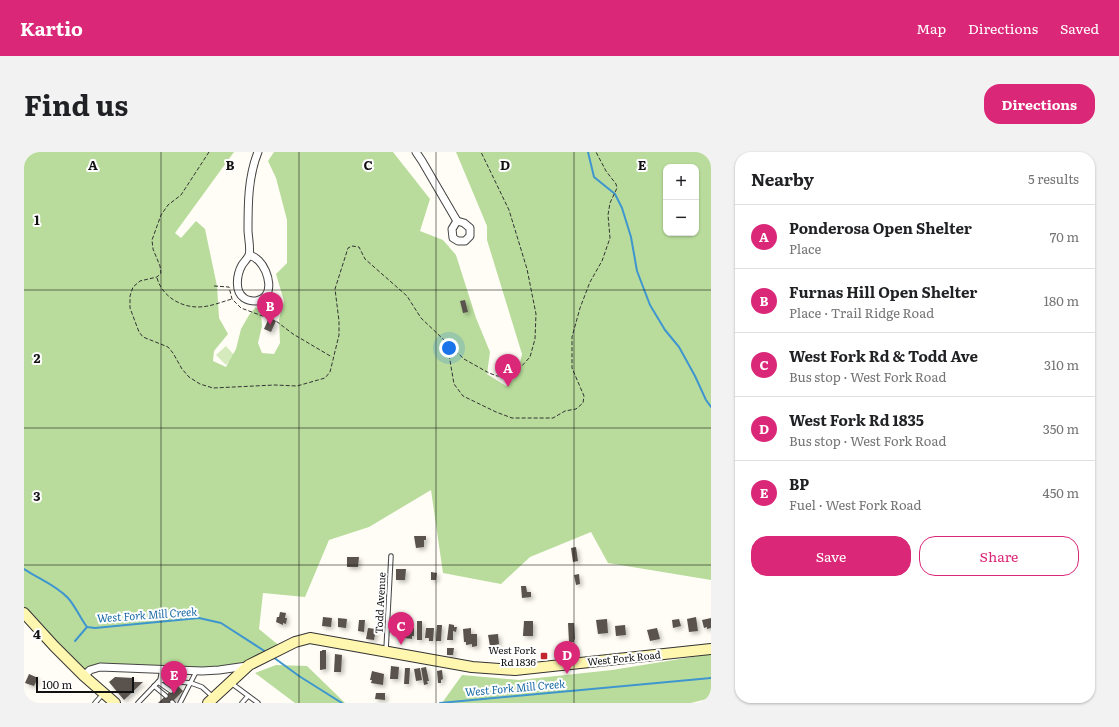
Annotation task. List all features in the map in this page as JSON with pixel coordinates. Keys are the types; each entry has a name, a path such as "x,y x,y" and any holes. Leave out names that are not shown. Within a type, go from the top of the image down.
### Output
{"street":[{"path":"249,255 255,257 263,266 269,285 264,298 253,301 242,297 238,287 241,266 249,255 248,230 251,174 258,152"},
{"path":"416,152 457,221"},
{"path":"24,613 84,676 115,703"},
{"name":"West Fork Road","path":"84,676 90,670 100,667 219,670 249,665 294,642 310,638 472,667 514,670 711,649"},
{"path":"211,700 249,665"}],"lane":[{"name":"Todd Avenue","path":"386,651 391,556"},
{"path":"138,703 159,681 162,669"},
{"path":"177,697 181,702 198,670"},
{"path":"159,681 191,682 202,687 211,700"},
{"path":"159,681 171,691"},
{"path":"230,682 258,703"},
{"path":"154,686 166,696"},
{"path":"95,703 104,693"},
{"path":"242,703 248,696"}],"path":[{"path":"481,152 508,210 527,269 536,314 535,339 530,357 520,368 508,376 489,373 476,366 464,359 447,342 454,384 463,396 512,418 553,418 565,411 576,410 583,403 584,396 572,368 572,338 580,308 590,282 602,261 610,238 608,215 610,203 617,188 596,152"},
{"path":"157,278 169,297 183,304 198,307 232,299"},
{"path":"276,321 293,334 333,357"}],"green space":[{"path":"24,152 234,152 175,233 181,238 196,221 205,229 217,286 219,318 228,334 214,351 213,361 226,367 236,349 241,329 249,315 256,307 261,314 262,326 258,343 262,353 274,354 280,343 279,319 284,301 276,274 287,263 287,220 276,178 268,161 274,152 393,152 430,199 420,231 443,240 456,255 476,318 490,352 487,374 506,386 517,376 522,354 487,240 487,226 456,152 711,152 711,580 608,563 591,532 530,557 501,584 443,573 431,490 369,527 329,540 305,597 263,593 259,629 282,648 236,668 100,667 84,676 24,613"},
{"path":"226,346 235,356 226,365 216,355"},
{"path":"711,654 711,698 691,703 442,703 462,675 519,680 612,670"},
{"path":"276,665 307,666 345,703 295,703 255,673"}],"building":[{"path":"465,300 468,312 463,313 460,301"},
{"path":"269,318 276,321 271,332 264,329"},
{"path":"414,536 426,536 426,540 424,540 424,547 416,548"},
{"path":"576,547 578,561 573,562 571,548"},
{"path":"347,557 359,557 358,567 347,567"},
{"path":"396,569 406,569 405,580 396,580"},
{"path":"431,572 437,573 436,580 431,580"},
{"path":"579,574 580,584 576,585 574,575"},
{"path":"521,586 526,586 527,592 531,592 531,597 522,598"},
{"path":"280,612 286,613 286,624 283,623 283,625 276,622"},
{"path":"323,617 332,618 331,627 322,626"},
{"path":"696,617 698,631 689,632 687,619"},
{"path":"338,618 347,619 346,628 338,627"},
{"path":"711,618 711,628 704,628 702,620"},
{"path":"607,619 608,633 598,634 596,620"},
{"path":"679,619 681,626 673,628 672,620"},
{"path":"359,620 365,620 364,632 358,631"},
{"path":"417,621 422,621 422,640 417,640"},
{"path":"524,621 533,621 533,636 523,636"},
{"path":"568,623 574,623 574,642 569,642"},
{"path":"449,624 457,627 456,632 453,631 453,640 447,640"},
{"path":"437,625 442,625 441,641 436,641"},
{"path":"625,625 626,635 616,636 615,626"},
{"path":"368,628 376,629 374,640 366,639"},
{"path":"396,628 404,628 404,638 397,638"},
{"path":"405,628 414,628 414,636 412,636 412,639 405,638"},
{"path":"426,628 434,628 433,641 429,641 429,638 425,638"},
{"path":"471,628 471,634 477,634 477,646 472,647 472,644 466,645 466,642 464,642 463,629"},
{"path":"657,628 660,639 650,641 647,630"},
{"path":"498,634 499,644 490,646 488,635"},
{"path":"447,648 454,648 453,655 447,655"},
{"path":"326,650 326,669 320,670 320,651"},
{"path":"335,654 342,655 341,672 334,672"},
{"path":"391,666 399,667 398,679 390,679"},
{"path":"426,667 429,681 427,681 428,684 424,685 421,668"},
{"path":"405,668 410,668 409,684 404,684"},
{"path":"420,668 422,680 416,681 414,669"},
{"path":"442,670 443,679 441,680 441,683 438,683 437,671"},
{"path":"372,671 384,674 383,685 371,683 372,680 370,680"},
{"path":"29,674 38,678 34,686 25,683"},
{"path":"115,677 133,678 132,682 143,682 124,700 109,682"},
{"path":"177,685 183,691 171,703 158,703"},
{"path":"376,693 385,693 385,700 375,699"}],"waterway":[{"path":"588,152 594,177 615,194 622,208 631,237 637,271 650,305 665,330 679,347 711,407"},
{"name":"West Fork Mill Creek","path":"24,569 63,593 71,601 87,627 95,628 199,618 221,623 266,652"},
{"path":"75,641 87,627"},
{"name":"West Fork Mill Creek","path":"273,657 299,676 342,703"},
{"name":"West Fork Mill Creek","path":"440,703 711,678"}],"place":[{"name":"Furnas Hill Open Shelter","path":"270,325"},
{"name":"Ponderosa Open Shelter","path":"508,387"},
{"name":"West Fork Rd & Todd Ave","path":"401,645"},
{"name":"West Fork Rd 1836","path":"544,656"},
{"name":"West Fork Rd 1835","path":"567,674"},
{"name":"BP","path":"174,694"}]}
